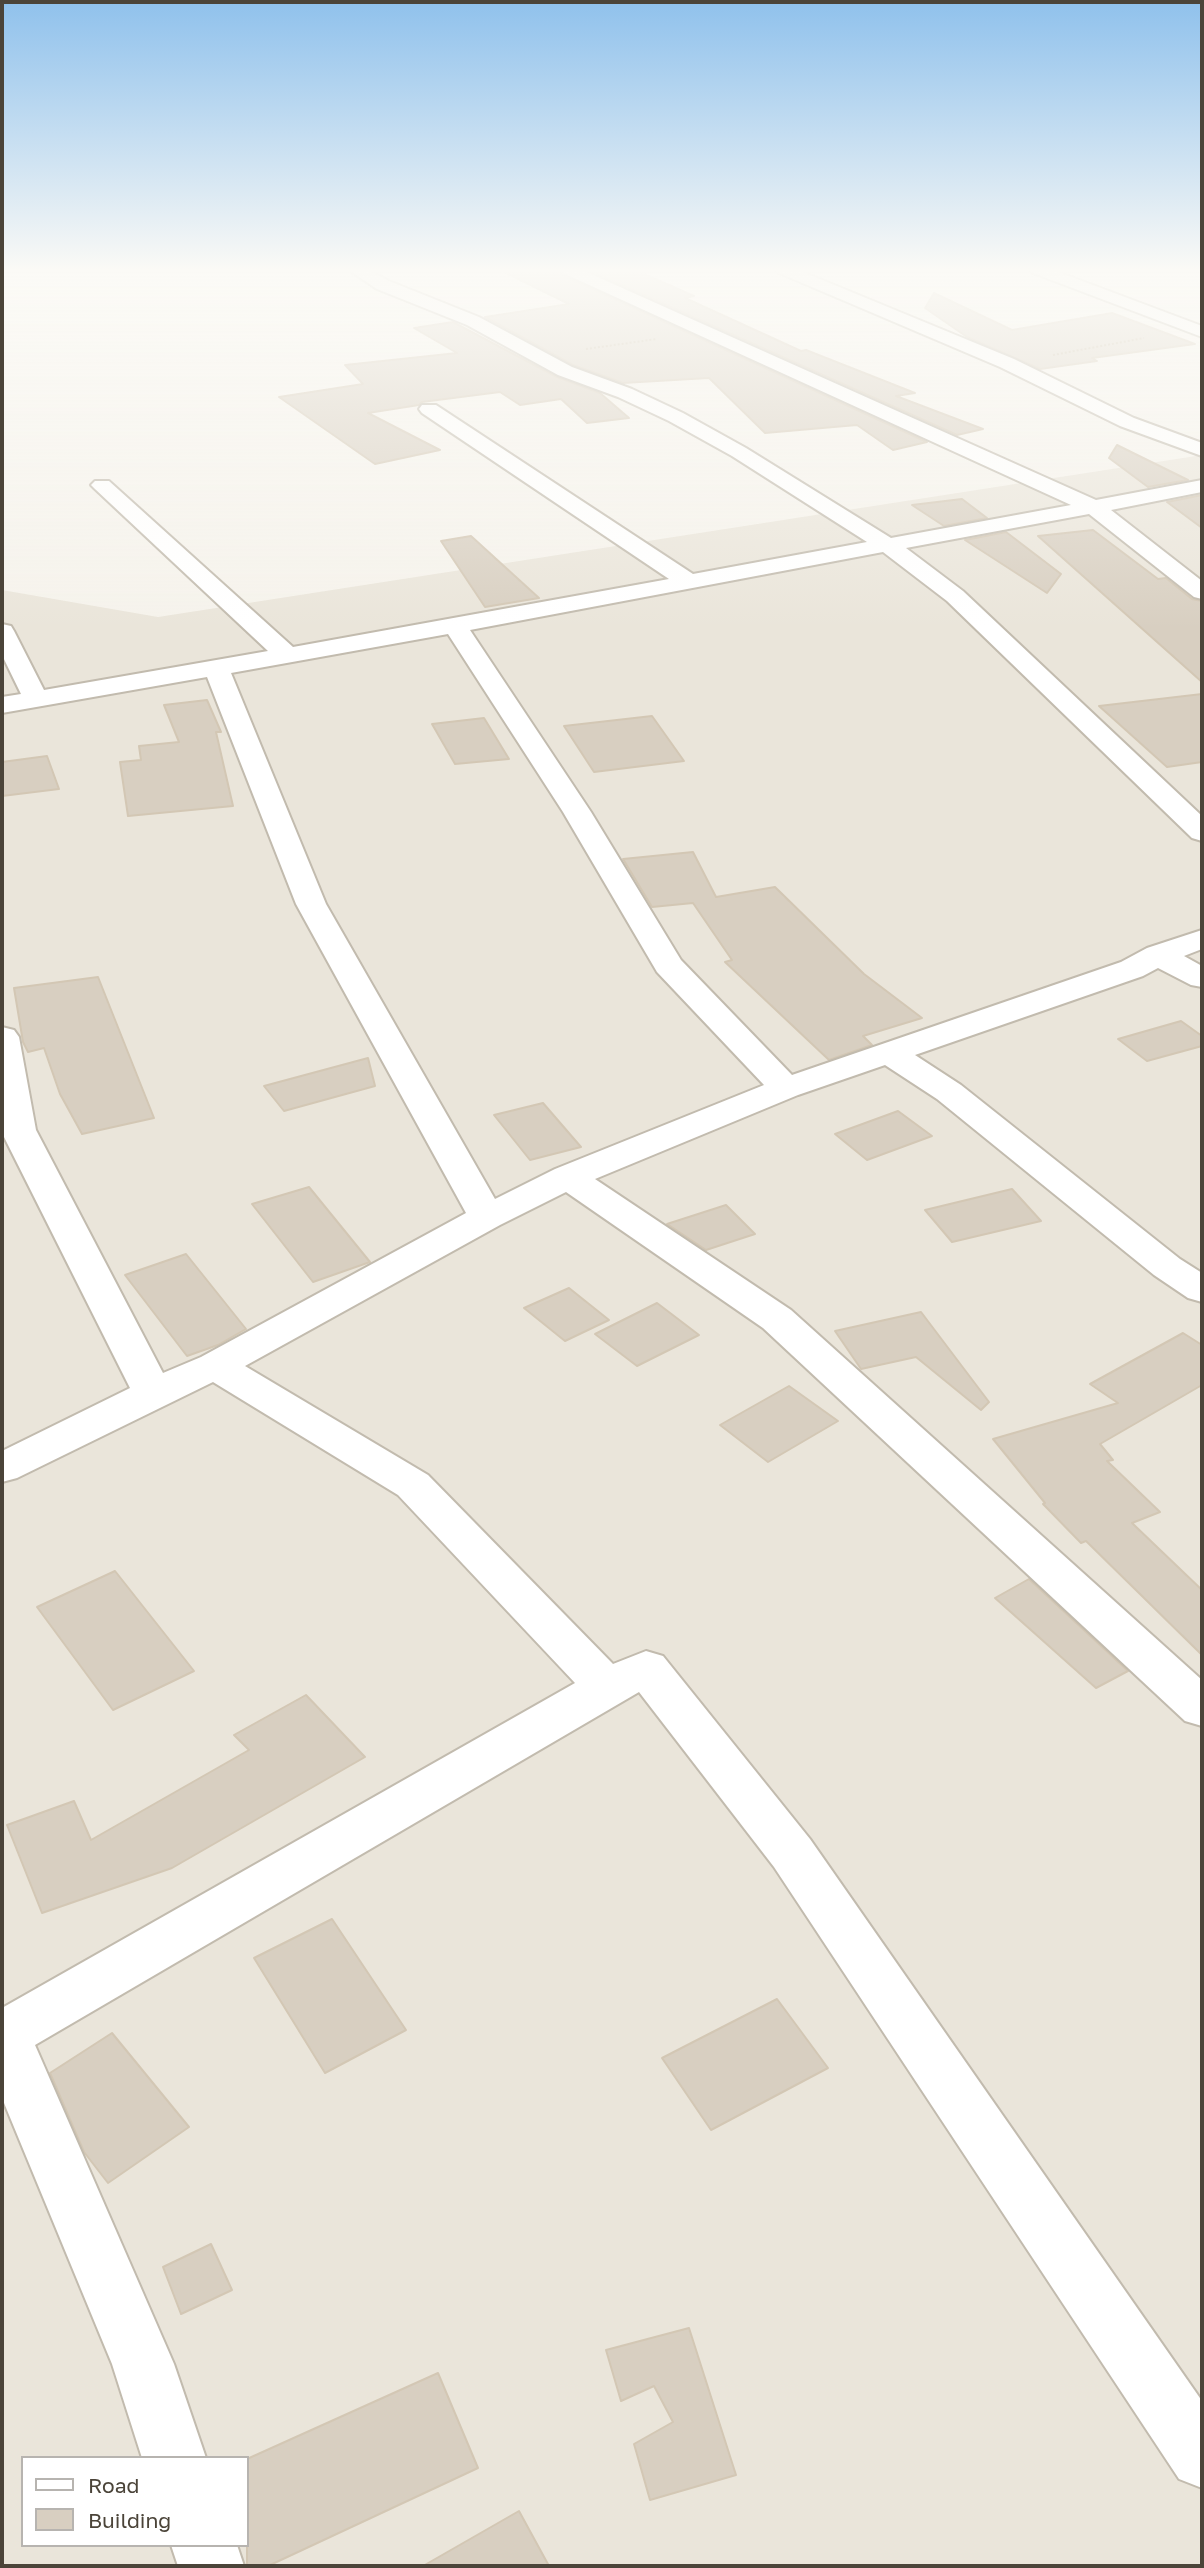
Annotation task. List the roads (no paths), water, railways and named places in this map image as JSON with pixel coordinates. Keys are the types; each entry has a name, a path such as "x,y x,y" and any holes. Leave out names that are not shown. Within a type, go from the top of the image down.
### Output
{"street":[{"path":"616,390 676,417 739,452 890,546 955,596 1128,758 1202,832"},
{"path":"833,390 1093,507 1202,592"},
{"path":"1062,390 1127,422 1202,450"},
{"path":"429,409 689,582"},
{"path":"102,485 288,656"},
{"path":"2,705 456,627 1202,486"},
{"path":"456,627 577,812 668,965 786,1088"},
{"path":"2,631 36,699"},
{"path":"216,668 311,904 486,1217"},
{"path":"2,1468 153,1393 215,1366 486,1217 568,1177 786,1088 1132,969 1158,955 1202,939"},
{"path":"1158,955 1202,978"},
{"path":"2,1037 18,1130 153,1393"},
{"path":"890,1053 949,1092 1167,1267 1202,1290"},
{"path":"568,1177 777,1319 1202,1708"},
{"path":"215,1366 413,1485 607,1687"},
{"path":"173,2456 143,2364 3,2035 607,1687 646,1668 792,1853 1202,2456"},
{"path":"205,2547 211,2566"}]}
